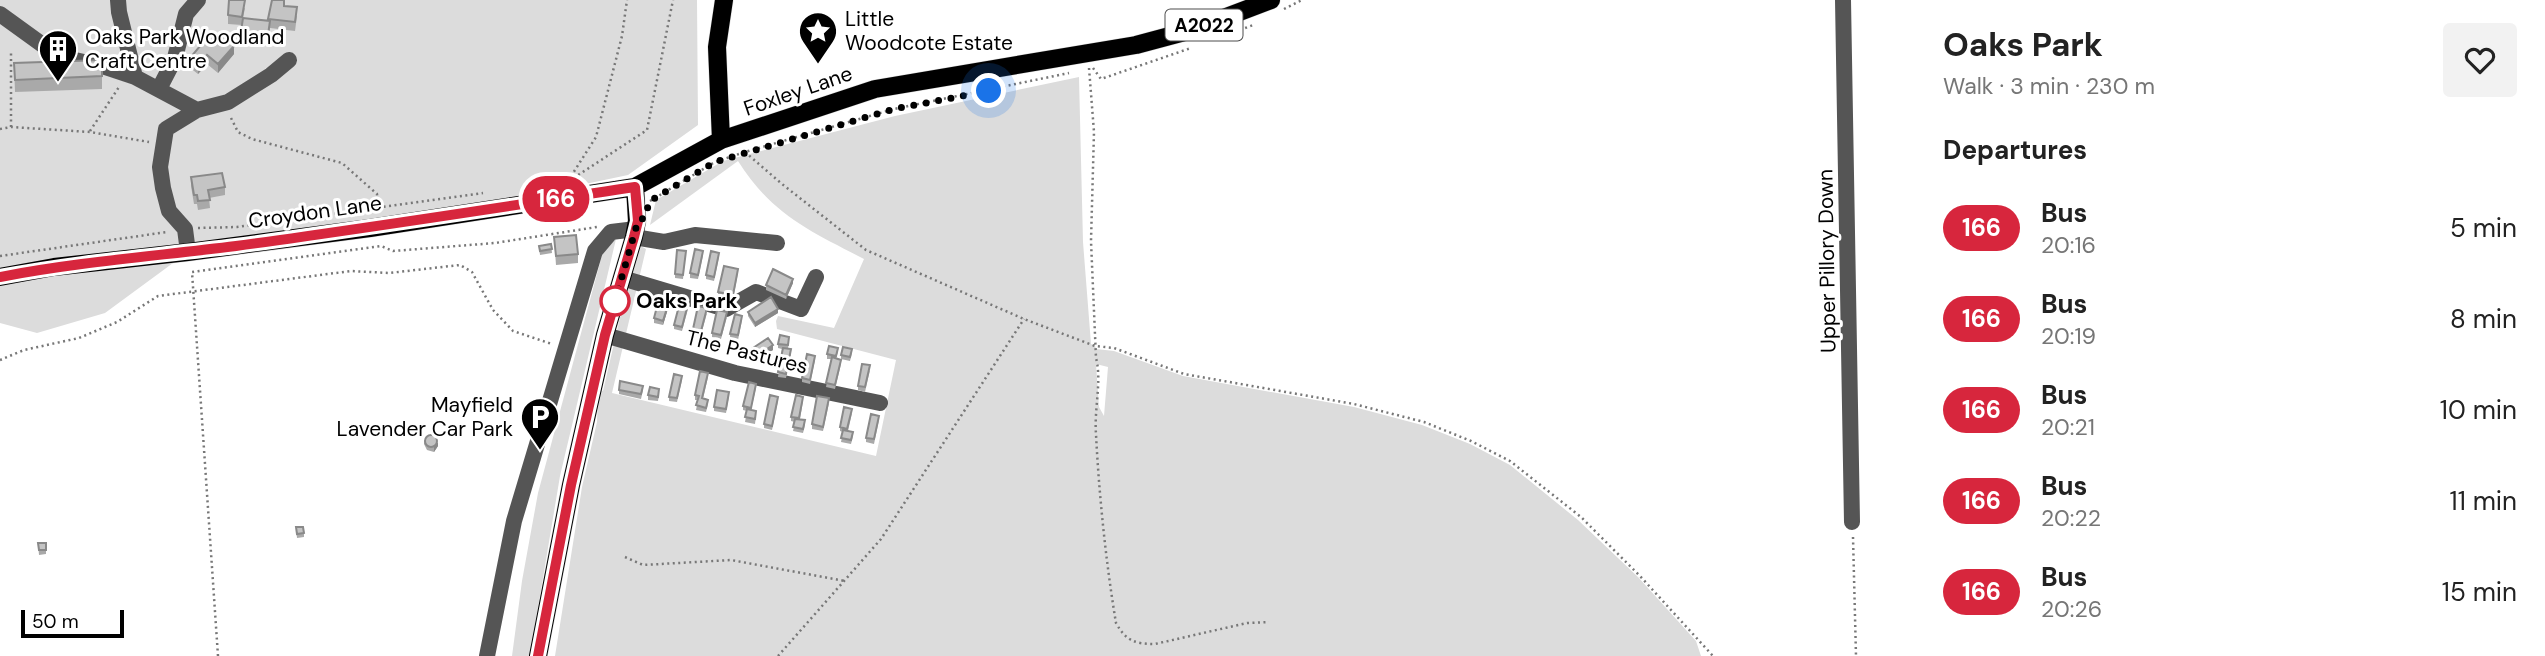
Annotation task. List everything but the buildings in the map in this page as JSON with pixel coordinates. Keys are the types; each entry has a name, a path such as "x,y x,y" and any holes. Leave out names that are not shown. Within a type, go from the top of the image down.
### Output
{"main road":[{"path":"721,140 717,47 723,0"},
{"name":"Foxley Lane","path":"635,187 721,140 875,89 1088,61 1276,5"},
{"path":"538,656 571,485 605,335 636,229 635,187"},
{"name":"Croydon Lane","path":"0,277 54,267 370,228 635,187"}],"street":[{"path":"118,0 131,76"},
{"path":"159,89 175,58 187,14 198,0"},
{"name":"Upper Pillory Down","path":"1843,0 1852,522"},
{"path":"0,14 58,56 131,76 197,110"},
{"path":"188,252 185,229 169,211 163,188 160,167 166,129 197,110 228,102 271,75 289,60"},
{"path":"487,656 514,522 595,251 611,232 636,229 664,242 695,234 777,243"},
{"path":"622,278 726,309 756,292 801,309 816,277"},
{"name":"The Pastures","path":"605,335 735,373 880,403"}],"path":[{"path":"627,0 622,36 596,137 567,183 647,130 673,0"},
{"path":"1276,5 1302,0"},
{"path":"1240,30 1262,20"},
{"path":"1088,61 1101,79 1192,47"},
{"path":"11,53 11,127"},
{"path":"1088,61 1094,132 1091,241 1099,372 1096,435 1116,623 1130,641 1155,644 1247,623 1269,622"},
{"path":"636,229 644,218 650,201 715,162 894,109 1076,72"},
{"path":"90,132 131,76"},
{"path":"231,118 239,132 252,139 342,163 377,194 378,207 488,193"},
{"path":"1,129 11,127 90,132 163,145"},
{"path":"745,152 866,250 1024,319 1096,346 1114,348 1184,374 1354,404 1424,422 1472,441 1510,461 1581,517 1640,576 1713,656"},
{"path":"218,656 192,272 381,246 393,251 482,244 603,226"},
{"path":"0,360 24,350 79,338 117,322 158,296 351,271 389,274 460,265 472,272 493,310 513,331 538,341 565,346"},
{"path":"778,656 881,539 1024,319"},
{"path":"1852,522 1856,656"},
{"path":"625,557 643,565 731,560 845,581"}],"shaded area":[{"path":"0,0 697,0 698,125 628,175 390,225 188,252 105,313 37,333 0,323"},
{"path":"1079,77 1083,242 1091,344 1096,349 1114,351 1183,376 1354,407 1422,425 1470,444 1510,465 1578,520 1638,577 1696,641 1701,656 555,656 582,487 597,422 598,390 603,391 637,244 646,249 612,393 876,456 896,360 777,329 776,321 778,316 834,328 864,259 794,220 764,195 738,161 650,225 656,200 723,161 895,116","holes":["1096,364 1108,367 1104,416 1099,407"]},
{"path":"608,233 616,239 560,476 530,656 512,656 538,493"}],"bus line":[{"name":"166","path":"0,277 54,267 370,228 635,187 638,221 605,335 571,485 538,656"}],"place":[{"name":"Little Woodcote Estate","path":"818,65"},
{"name":"Oaks Park Woodland Craft Centre","path":"58,83"},
{"name":"Oaks Park","path":"615,301"},
{"name":"Mayfield Lavender Car Park","path":"540,451"}],"route":[{"path":"615,301 638,221 644,218 650,201 715,162 894,109 989,91"}]}
